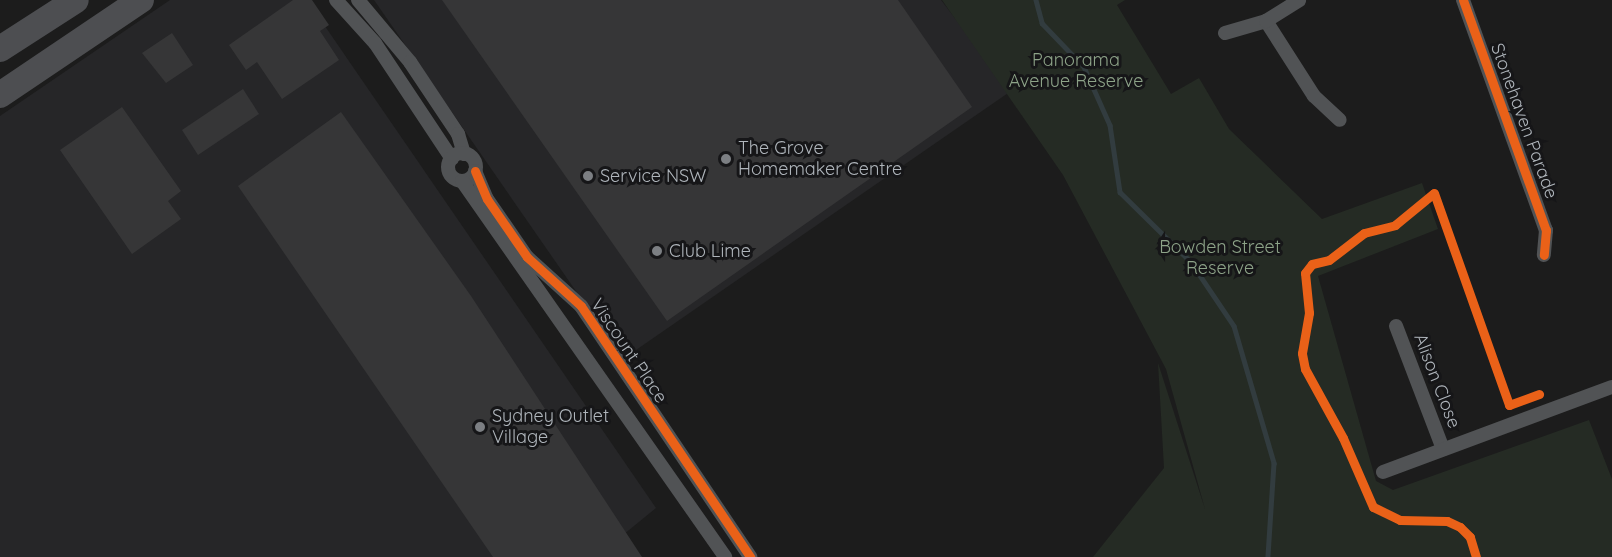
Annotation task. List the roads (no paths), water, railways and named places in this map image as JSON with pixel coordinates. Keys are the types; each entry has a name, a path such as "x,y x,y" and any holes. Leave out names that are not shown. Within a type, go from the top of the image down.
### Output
{"highway":[{"path":"0,49 76,0"},
{"path":"0,95 141,0"}],"street":[{"path":"336,0 375,44 458,156"},
{"path":"358,0 410,62 458,134 458,156 449,171 462,181 725,557"},
{"path":"1225,33 1266,21 1299,0"},
{"name":"Stonehaven Parade","path":"1463,0 1546,230 1544,255"},
{"path":"1266,21 1314,96 1340,120"},
{"name":"Viscount Place","path":"458,156 472,158 487,199 527,257 581,306 750,557"},
{"path":"462,181 476,171"},
{"name":"Alison Close","path":"1396,326 1443,449"},
{"path":"1383,472 1612,387"}],"waterway":[{"path":"1036,0 1042,23 1084,67 1110,125 1120,192 1191,262 1234,326 1274,463 1268,557"}],"place":[{"name":"The Grove Homemaker Centre","path":"726,159"},
{"name":"Service NSW","path":"588,176"},
{"name":"Club Lime","path":"657,251"},
{"name":"Sydney Outlet Village","path":"480,427"}],"park label":[{"name":"Panorama Avenue Reserve","path":"1076,71"},
{"name":"Bowden Street Reserve","path":"1220,258"}]}
